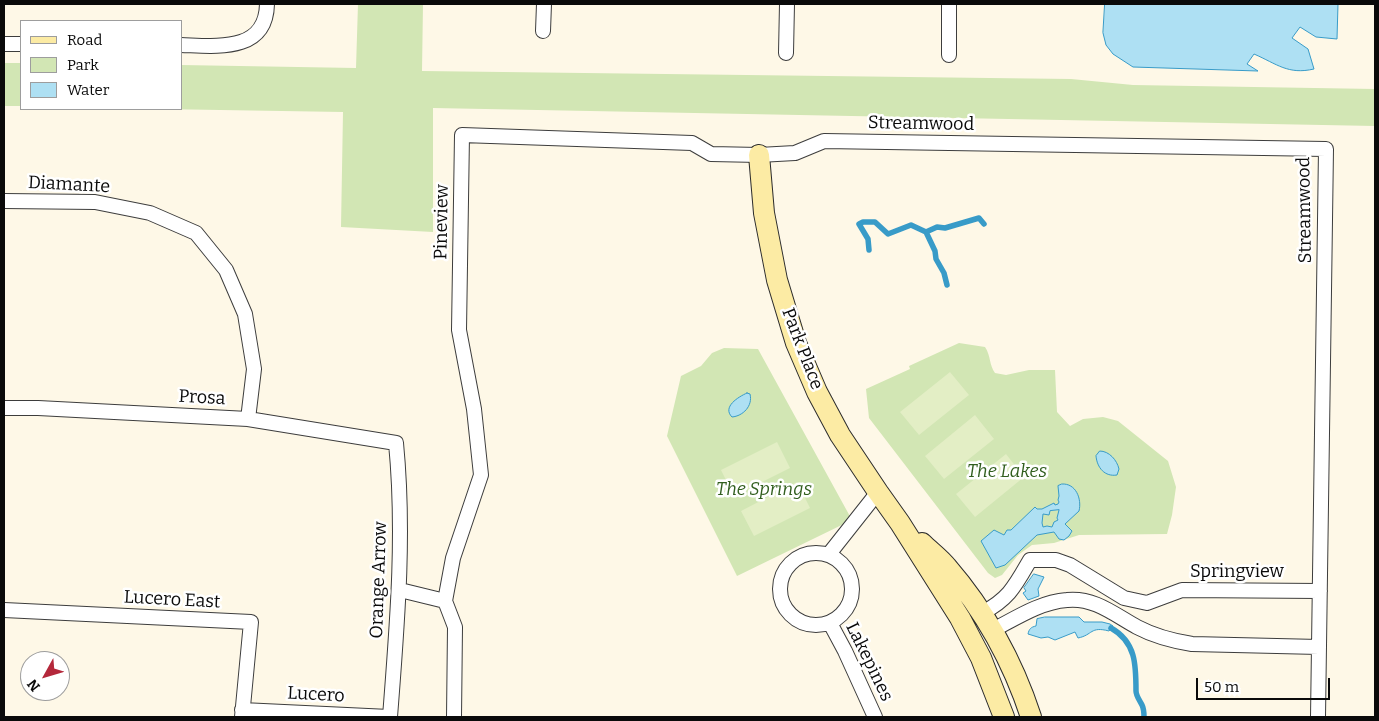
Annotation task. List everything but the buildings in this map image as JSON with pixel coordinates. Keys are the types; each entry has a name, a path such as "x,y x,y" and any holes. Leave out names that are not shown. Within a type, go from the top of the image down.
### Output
{"street":[{"path":"182,45 230,46 244,41 259,30 266,16 267,4"},
{"path":"543,31 544,4"},
{"path":"786,53 787,4"},
{"path":"949,4 949,54"},
{"path":"4,44 20,44"},
{"name":"Pineview","path":"445,601 453,558 481,475 474,409 459,330 462,135 692,143 711,154 759,155"},
{"name":"Streamwood","path":"759,155 782,152 795,153 824,141 1326,150 1318,717"},
{"name":"Park Place","path":"759,155 764,213 777,280 796,343 822,401 840,435 900,522 968,634 981,658 1004,717"},
{"name":"Diamante","path":"4,201 95,202 150,213 196,233 226,270 245,314 254,369 248,419"},
{"name":"Prosa","path":"4,408 38,408 248,419 396,443"},
{"name":"Orange Arrow","path":"390,717 400,590 401,489 396,443"},
{"path":"829,554 878,492"},
{"name":"Park Place","path":"900,522 946,566 982,613 993,630 1022,688 1031,717"},
{"name":"Lakepines","path":"810,553 829,554 841,563 848,573 852,584 852,596 848,608 840,617 830,623 819,626 808,625 798,621 789,614 783,604 779,594 783,572 799,556 810,553"},
{"name":"Springview","path":"982,613 996,606 1014,590 1030,560 1056,560 1070,565 1124,598 1147,603 1182,590 1320,591"},
{"path":"400,590 445,601 455,627 454,717"},
{"path":"993,630 1033,609 1067,600 1086,601 1105,607 1138,627 1171,640 1185,643 1319,647"},
{"name":"Lucero East","path":"4,610 251,622 242,714"},
{"name":"Lakepines","path":"830,623 875,717"},
{"name":"Lucero","path":"242,714 390,717"}],"green space":[{"path":"358,4 423,4 422,71 1071,79 1133,85 1375,89 1375,126 433,108 433,232 341,227 343,112 182,109 182,65 356,68"},
{"path":"4,63 20,63 20,106 4,106"},
{"name":"The Lakes","path":"959,343 985,347 995,373 1006,375 1029,370 1055,370 1057,412 1070,426 1083,419 1103,417 1118,421 1168,461 1176,487 1167,534 1079,535 1054,543 1032,545 1018,555 1002,575 995,578 988,573 869,418 866,389 910,369 909,366"},
{"name":"The Springs","path":"724,348 758,349 852,520 737,576 667,436 681,376 701,366 712,353"},
{"path":"950,372 969,395 919,435 900,412"},
{"path":"975,415 994,439 944,479 925,456"},
{"path":"777,442 790,468 734,496 721,470"},
{"path":"1006,454 1024,477 975,517 956,494"},
{"path":"797,482 810,508 754,536 741,511"}],"water":[{"path":"1105,4 1338,4 1337,39 1316,37 1300,27 1292,38 1308,49 1314,69 1290,70 1254,54 1247,64 1258,71 1133,67 1113,54 1106,45 1103,33"},
{"path":"747,393 750,394 751,398 749,406 740,415 732,417 729,413 730,406 739,397"},
{"path":"1100,451 1109,454 1114,459 1119,469 1117,475 1109,475 1102,471 1096,456"},
{"path":"1067,484 1071,486 1079,497 1079,511 1065,524 1072,531 1069,536 1064,540 1059,539 1054,532 1037,535 1005,565 996,568 981,541 994,530 1004,535 1007,530 1011,530 1035,507 1042,509 1054,503 1055,505 1058,504 1058,486","holes":["1059,510 1058,520 1054,522 1052,527 1043,527 1043,514 1049,515 1050,511"]},
{"path":"1034,574 1044,577 1038,589 1039,596 1028,600 1023,593 1026,591 1024,588"},
{"path":"1045,617 1079,617 1084,622 1102,622 1113,626 1109,631 1095,630 1078,638 1075,632 1055,640 1028,634 1030,629 1036,626 1037,619"}],"waterway":[{"path":"947,285 944,273 936,259 935,251 926,232 937,227 945,228 979,218 984,224"},
{"path":"869,250 868,239 859,224 863,222 875,222 888,234 911,225 926,232"},
{"path":"1111,628 1125,640 1133,655 1136,672 1136,693 1143,708 1144,717"}]}
